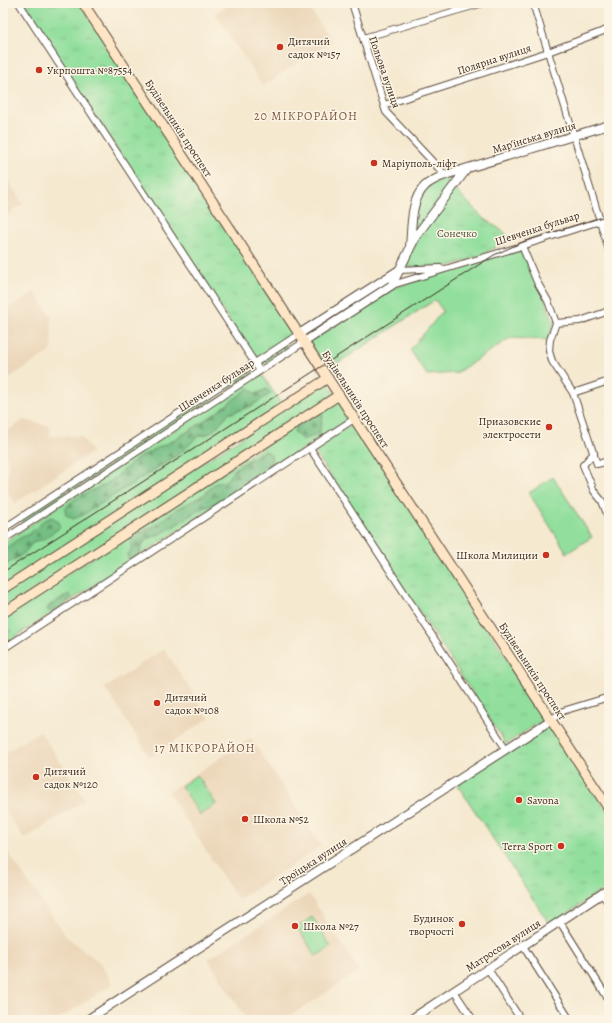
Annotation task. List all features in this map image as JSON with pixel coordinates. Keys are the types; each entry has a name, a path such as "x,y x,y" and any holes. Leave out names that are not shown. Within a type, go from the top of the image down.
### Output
{"main road":[{"name":"Будівельників проспект","path":"83,3 609,809"},
{"path":"3,589 328,378"},
{"path":"3,613 339,395"}],"street":[{"path":"19,3 260,371"},
{"name":"Польова вулиця","path":"352,3 386,112 445,175"},
{"path":"363,38 483,3"},
{"path":"533,3 609,250"},
{"name":"Полярна вулиця","path":"384,105 548,52 609,28"},
{"name":"Мар'їнська вулиця","path":"410,247 415,207 420,191 432,180 609,125"},
{"path":"392,285 410,247 431,215 466,170"},
{"name":"Шевченка бульвар","path":"3,529 255,363 302,338 392,285 609,218"},
{"path":"522,246 537,282 548,301 556,323 550,340 552,361 573,392 598,464 609,461"},
{"name":"Шевченка бульвар","path":"3,540 260,371 302,338 400,270 450,268"},
{"path":"556,323 580,321 609,311"},
{"path":"573,392 609,381"},
{"path":"3,649 354,419"},
{"path":"310,448 506,748"},
{"path":"594,453 583,464 594,491 602,501 609,519"},
{"path":"18,519 23,527"},
{"path":"551,720 563,711 609,697"},
{"name":"Троїцька вулиця","path":"87,1020 551,720"},
{"path":"606,891 609,904"},
{"name":"Матросова вулиця","path":"413,1019 606,891"},
{"path":"560,922 609,1000"},
{"path":"523,946 570,1020"},
{"path":"488,968 521,1020"},
{"path":"454,991 473,1020"}],"shaded area":[{"name":"Дитячий садок №157","path":"231,3 306,3 331,41 263,86 215,13"},
{"path":"3,173 23,204 3,217"},
{"path":"34,292 51,317 52,350 3,382 3,312"},
{"path":"24,420 50,426 50,436 81,436 92,452 15,503 8,493 9,463 3,446 3,434"},
{"name":"Дитячий садок №108","path":"164,649 209,718 150,757 105,688"},
{"name":"Дитячий садок №120","path":"40,731 85,800 24,839 3,807 3,754"},
{"name":"Школа №52","path":"251,738 321,846 238,900 168,792"},
{"path":"5,849 67,937 99,962 113,984 57,1020 3,1020 3,851"},
{"name":"Школа №27","path":"309,894 359,971 284,1020 247,1020 208,959"}],"green space":[{"path":"22,3 80,3 295,333 255,360"},
{"path":"449,177 451,181 447,188 414,235 416,213 423,192 434,182"},
{"name":"Сонечко","path":"453,187 482,217 505,233 510,239 478,257 449,266 402,268 412,247"},
{"path":"521,249 546,302 554,323 548,340 510,338 456,373 427,375 410,350 443,311 435,300 327,370 309,342 393,288"},
{"path":"287,345 290,349 260,368 257,364"},
{"path":"254,366 257,370 111,466 108,462"},
{"path":"261,373 282,405 3,586 3,566 18,557 38,540 40,524 28,535 3,550 3,543","holes":["249,388 256,394 267,389 270,392 270,394 251,406 228,414 214,430 206,435 198,436 176,456 81,516 69,504 93,490 108,484 138,458 167,444 195,427"]},
{"path":"327,382 335,394 3,610 3,592"},
{"path":"249,388 256,394 267,389 270,394 251,406 228,414 210,433 198,436 176,456 81,516 73,519 66,515 65,510 72,501 108,483 130,464 148,452 188,432"},
{"path":"338,398 350,418 3,645 3,642 11,630 3,635 3,616","holes":["322,420 320,430 315,436 301,439 297,434","261,452 261,475 216,504 202,508 168,530 146,540 142,545 140,553 132,560 129,560 129,553 132,548 130,543 138,534 157,524 175,510 204,495 218,482 226,481 235,469","65,596 67,602 53,611 49,606"]},
{"path":"319,413 323,416 319,434 302,440 295,433 294,429"},
{"path":"354,423 546,718 506,744 313,449"},
{"path":"264,451 271,455 272,462 270,467 261,475 216,504 202,508 168,530 146,540 143,542 140,552 131,560 128,559 127,555 132,548 130,540 133,537 150,529 175,510 204,495 214,484 226,481 235,469"},
{"path":"105,464 108,468 72,492 69,488"},
{"path":"553,477 592,537 567,553 529,493"},
{"path":"66,490 68,495 24,524 21,520"},
{"path":"52,517 59,522 60,525 58,529 42,540 34,541 24,553 3,566 3,550 20,538 31,533 44,520"},
{"path":"69,594 72,597 68,602 58,609 48,611 47,609 49,606"},
{"path":"550,723 609,814 609,886 550,925 457,784"},
{"path":"197,775 216,804 200,815 181,786"},
{"path":"312,917 331,947 316,956 297,927"}],"tram line":[{"path":"3,572 494,255 525,241 609,215"}],"place":[{"name":"Дитячий садок №157","path":"280,47"},
{"name":"Укрпошта №87554","path":"39,70"},
{"name":"Маріуполь-ліфт","path":"374,163"},
{"name":"Приазовские электросети","path":"549,427"},
{"name":"Школа Милиции","path":"546,555"},
{"name":"Дитячий садок №108","path":"157,703"},
{"name":"Дитячий садок №120","path":"36,777"},
{"name":"Savona","path":"519,800"},
{"name":"Школа №52","path":"245,819"},
{"name":"Terra Sport","path":"561,846"},
{"name":"Будинок творчості","path":"462,924"},
{"name":"Школа №27","path":"295,926"}],"district":[{"name":"20 МІКРОРАЙОН","path":"306,116"},
{"name":"17 МІКРОРАЙОН","path":"205,748"}]}
